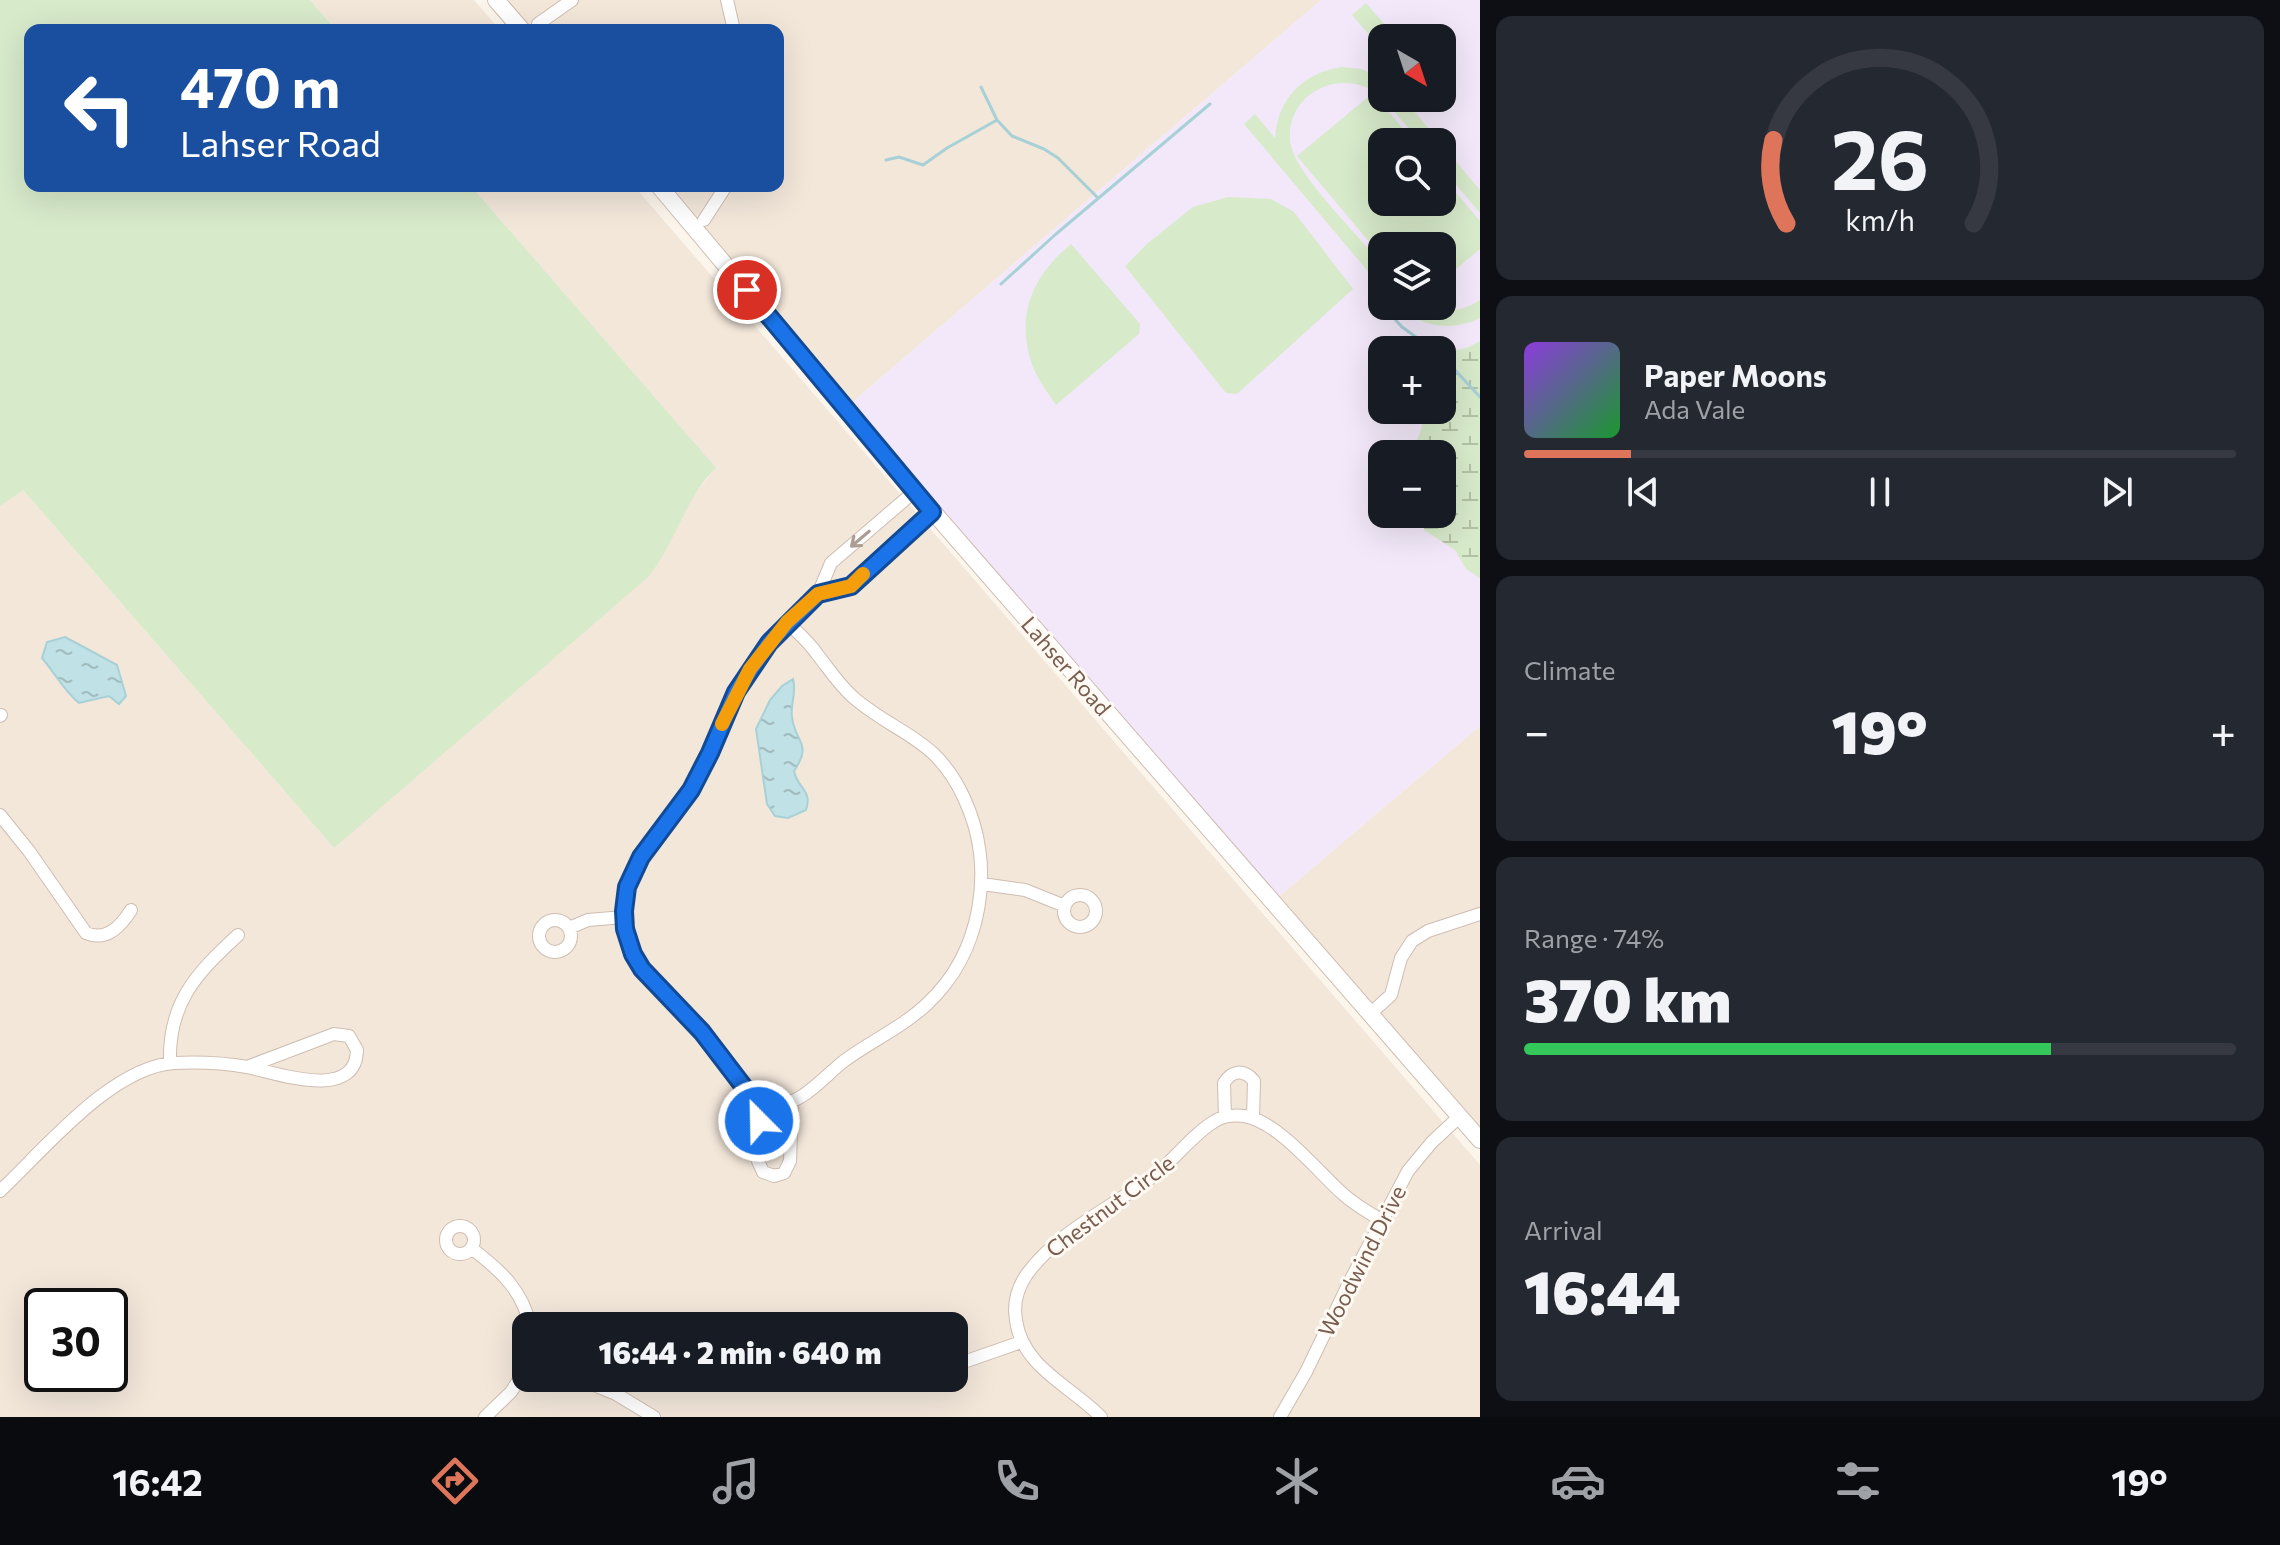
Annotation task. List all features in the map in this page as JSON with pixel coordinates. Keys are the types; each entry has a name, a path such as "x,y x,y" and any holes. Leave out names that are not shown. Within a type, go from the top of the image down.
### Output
{"street":[{"path":"496,0 526,24"},
{"path":"535,24 572,0"},
{"path":"727,0 733,24"},
{"name":"Lahser Road","path":"664,192 932,512 1480,1140"},
{"path":"704,220 722,192"},
{"path":"787,622 856,699 923,743 948,771 963,794 976,829 982,884 979,910 969,944 939,993 792,1102 774,1105 760,1101 747,1091 702,1032 642,969 630,945 624,917 627,887 636,865 696,782 731,703 750,669 787,622 818,594 831,563 915,491"},
{"path":"818,594 851,586 932,512"},
{"path":"0,815 86,933 96,936 110,933 121,925 131,910"},
{"path":"982,884 1025,890 1065,906"},
{"path":"1371,1013 1391,995 1401,958 1412,941 1428,931 1480,914"},
{"path":"569,928 588,920 624,917"},
{"path":"170,1063 176,1022 187,991 203,967 238,935"},
{"path":"0,1191 89,1106 130,1078 155,1067 170,1063 247,1067 299,1079 324,1080 348,1070 356,1060 357,1050 349,1036 334,1034 247,1067"},
{"path":"1253,1118 1254,1081 1239,1072 1231,1075 1224,1083 1225,1117 1253,1118 1295,1147 1351,1201 1383,1221"},
{"path":"760,1101 758,1161 763,1172 774,1176 784,1173 790,1161 792,1102"},
{"name":"Chestnut Circle","path":"1021,1342 1015,1318 1016,1299 1020,1285 1033,1267 1070,1233 1148,1180 1209,1125 1225,1117"},
{"name":"Woodwind Drive","path":"1280,1417 1412,1164 1459,1117"},
{"path":"471,1248 496,1267 514,1287 526,1312"},
{"path":"968,1357 1021,1342 1035,1361 1101,1417"},
{"path":"485,1417 512,1390"},
{"path":"611,1392 654,1417"}],"shaded area":[{"path":"310,0 474,0 495,24 331,24"},
{"path":"504,0 1321,0 850,404 672,192 784,192 784,24 526,24"},
{"path":"1321,0 1480,0 1480,726 1276,899 850,404"},
{"path":"476,192 639,192 1480,1165 1480,1417 0,1417 0,506 22,489 334,848 695,494 715,468"},
{"path":"1480,726 1480,1131 1276,899"}],"green space":[{"path":"0,0 310,0 331,24 24,24 24,192 476,192 716,468 696,493 666,551 647,578 334,848 23,490 0,506"},
{"path":"1366,3 1384,24 1368,24 1368,33 1352,15"},
{"path":"1342,67 1368,72 1368,88 1352,83 1336,84 1308,96 1298,107 1290,140 1293,152 1309,180 1368,248 1368,271 1244,124 1255,114 1275,138 1281,111 1287,100 1304,82"},
{"path":"1368,97 1368,112 1389,112 1402,128 1368,128 1368,216 1456,216 1456,193 1480,221 1480,249 1456,269 1456,232 1368,232 1368,240 1297,156"},
{"path":"1395,112 1415,112 1428,128 1408,128"},
{"path":"1456,162 1480,190 1480,213 1456,185"},
{"path":"1228,197 1271,199 1294,212 1353,289 1237,394 1226,393 1125,266 1193,207"},
{"path":"1071,244 1140,324 1139,334 1056,405 1033,367 1028,349 1027,315 1037,284"},
{"path":"1480,300 1480,318 1447,326 1418,320 1456,320 1456,309"},
{"path":"1480,341 1480,578 1466,569 1455,550 1424,530 1456,528 1456,440 1417,440 1422,424 1456,424 1456,350"}],"water":[{"path":"65,637 117,665 126,696 119,704 109,696 79,703 64,687 42,658 47,642"},
{"path":"793,679 792,717 803,748 794,771 808,803 806,810 788,818 775,816 767,804 756,729 770,700"}],"waterway":[{"path":"981,87 997,120 1012,136 1058,158 1098,198"},
{"path":"1001,284 1210,104"},
{"path":"886,160 899,157 923,165 997,120"},
{"path":"1396,320 1415,336"},
{"path":"1456,371 1480,397"}],"slow traffic":[{"path":"722,724 750,669 787,622 818,594 851,586 863,574"}],"route":[{"path":"747,290 932,512 851,586 818,594 769,643 736,692 701,773 641,857 627,887 625,929 637,961 652,982 702,1032 747,1091 760,1101 759,1121"}]}
